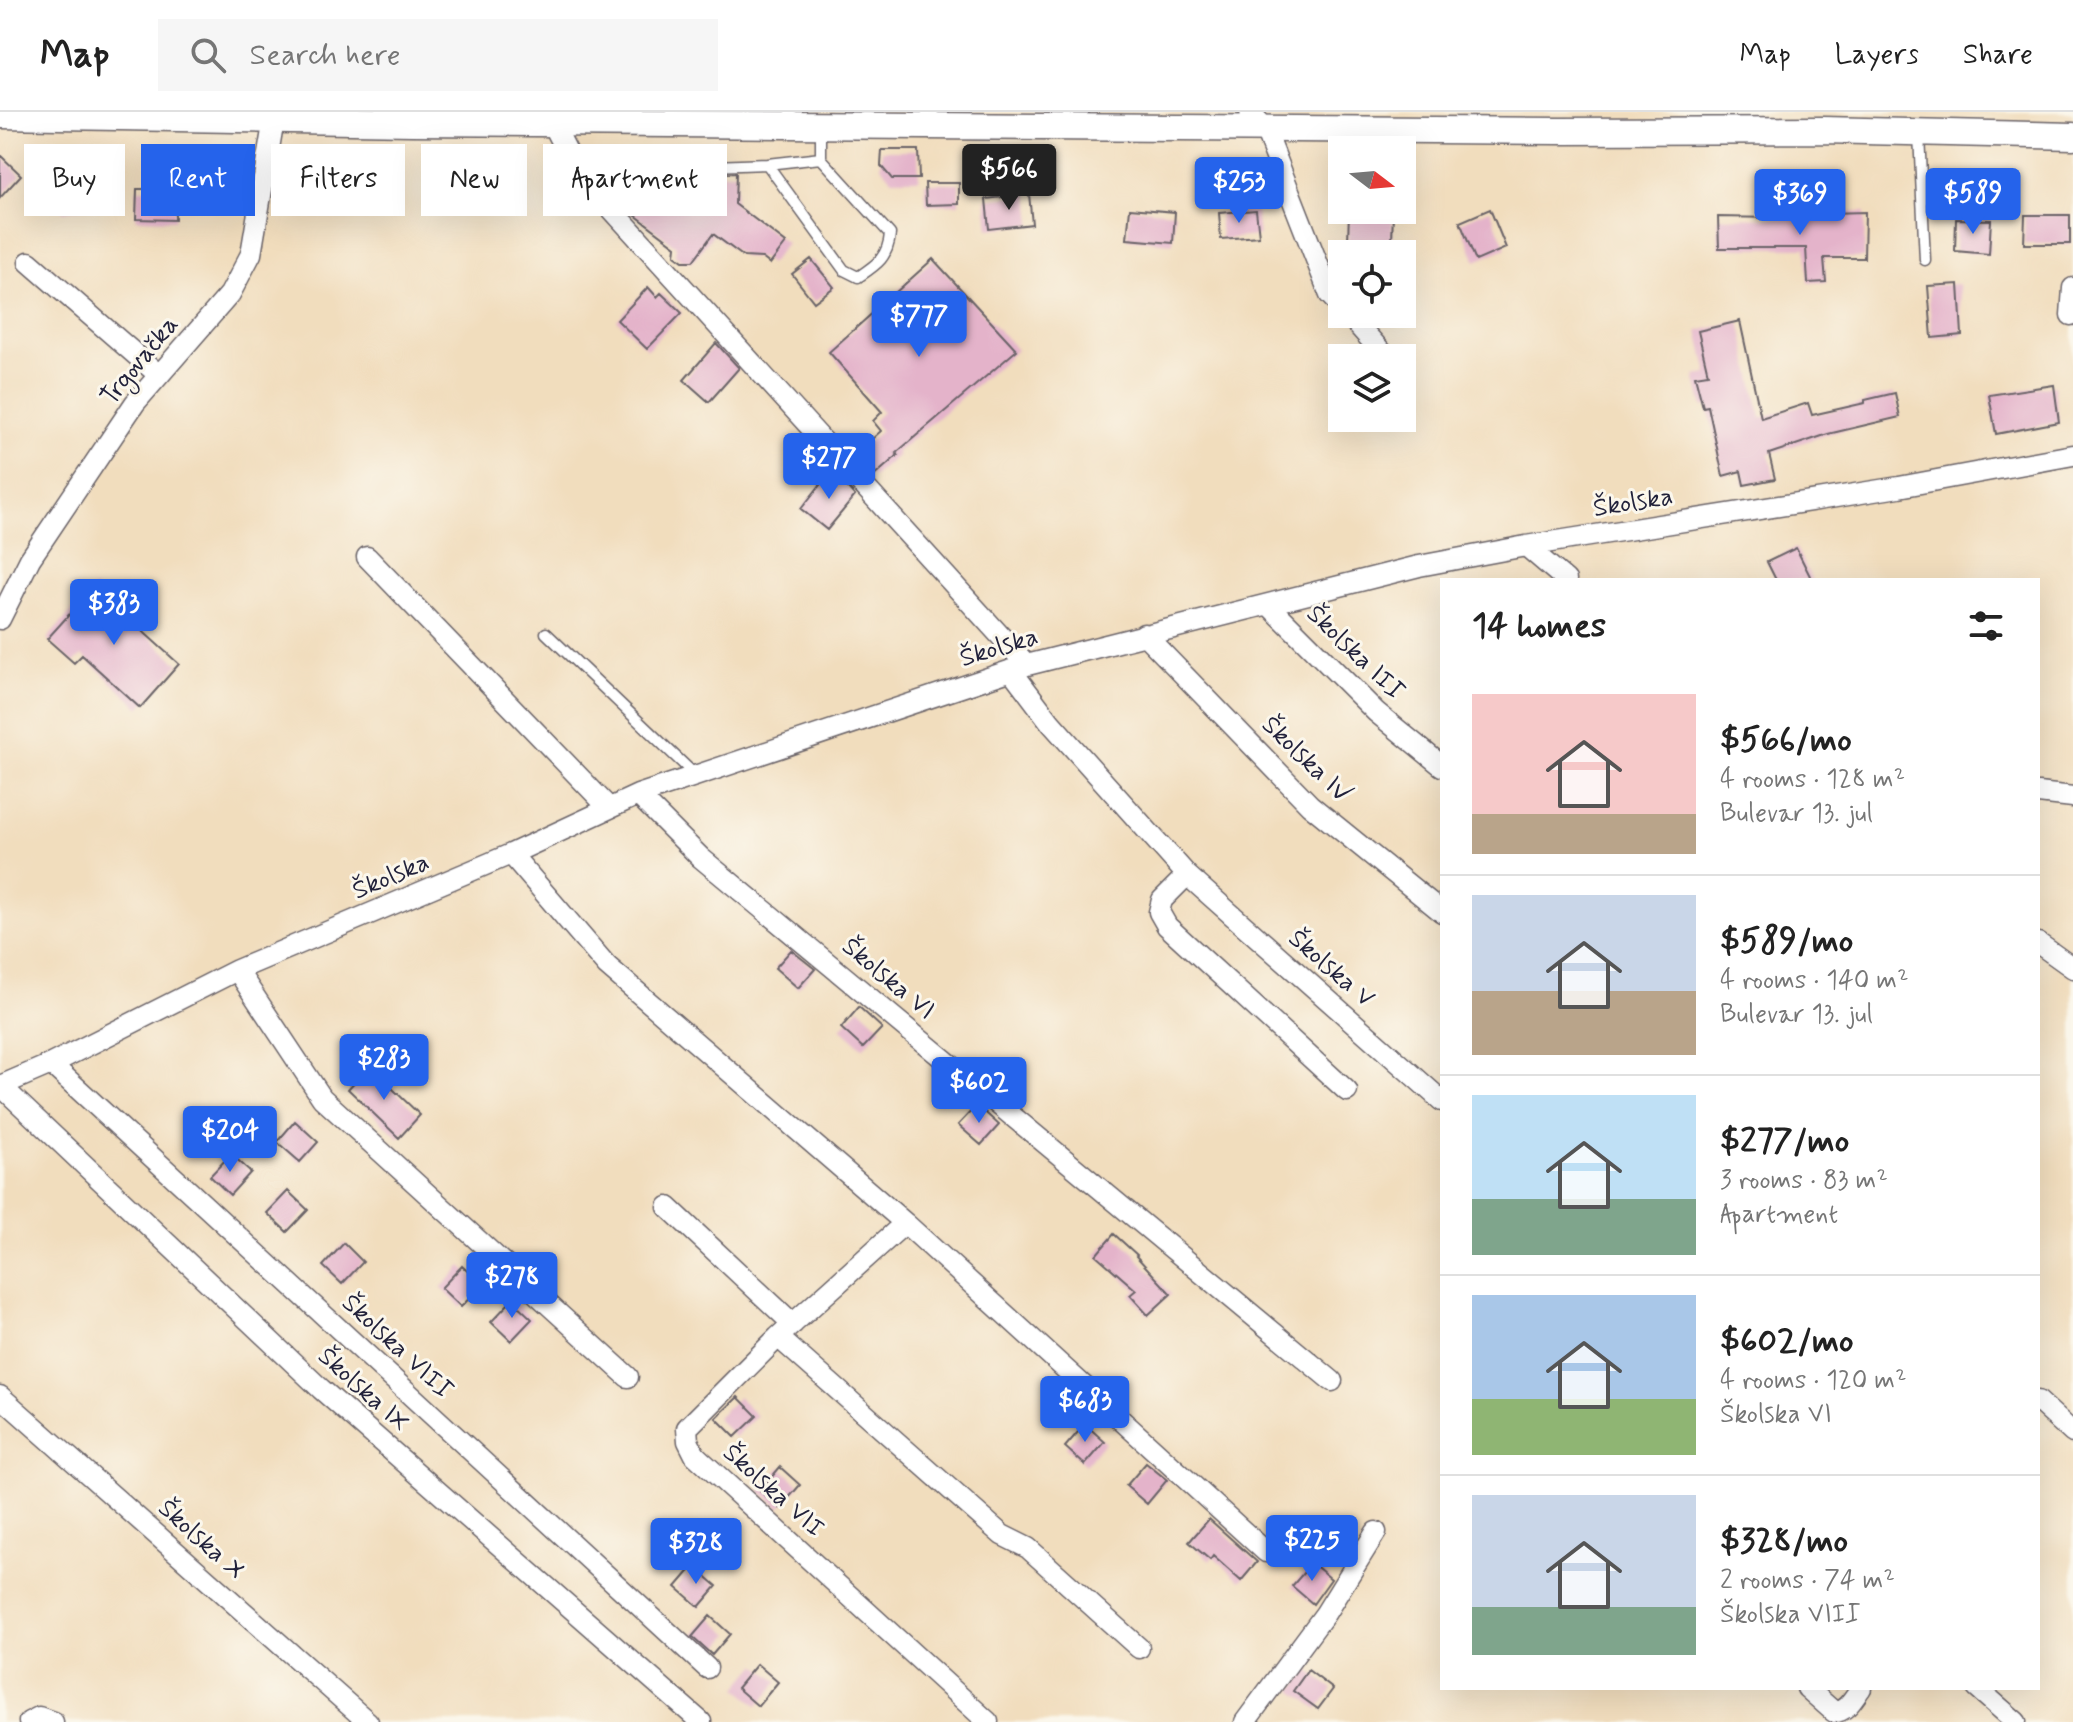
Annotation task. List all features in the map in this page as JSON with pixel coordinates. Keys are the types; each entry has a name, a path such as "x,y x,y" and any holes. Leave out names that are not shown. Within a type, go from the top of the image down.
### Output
{"street":[{"path":"0,115 274,119 460,117 552,122 821,124 1257,120 1823,121 1918,132 2073,136"},
{"name":"Trgovačka","path":"0,619 30,559 135,403 230,294 243,273 251,254 274,119"},
{"path":"1257,120 1328,290"},
{"name":"Školska V","path":"552,122 563,144"},
{"name":"Školska V","path":"617,216 1019,668 1051,723 1187,875 1440,1099"},
{"path":"29,262 159,375"},
{"path":"2071,315 2073,288"},
{"path":"1360,328 1375,344"},
{"name":"Školska","path":"1,1086 237,970 511,854 638,795 1019,668 1419,566 1899,487 2073,455"},
{"path":"1526,546 1564,578"},
{"path":"367,557 609,808"},
{"name":"Školska III","path":"1269,605 1376,712 1440,764"},
{"name":"Školska IV","path":"1144,634 1310,805 1440,910"},
{"path":"2040,792 2073,797"},
{"name":"Školska VI","path":"638,795 701,858 1332,1381"},
{"path":"511,854 607,966 905,1223 1266,1552"},
{"path":"1187,875 1162,900 1159,912 1167,926 1347,1091"},
{"path":"2040,944 2073,968"},
{"path":"237,970 322,1098 628,1377"},
{"name":"Školska VIII","path":"51,1064 707,1668"},
{"name":"Školska IX","path":"1,1086 321,1389 701,1722"},
{"path":"668,1207 786,1330 1002,1535 1028,1548 1139,1648"},
{"name":"Školska VII","path":"905,1223 786,1330 687,1428 688,1441 695,1455 988,1722"},
{"name":"Školska X","path":"0,1396 368,1722"},
{"path":"2040,1403 2073,1433"},
{"path":"1245,1722 1325,1614 1376,1532"},
{"path":"1809,1690 1834,1712 1839,1712 1859,1690"},
{"path":"1979,1690 2016,1722"},
{"path":"29,1722 39,1717 53,1722"}],"lane":[{"path":"767,164 844,270 858,277 883,260 890,234 821,158 821,124"},
{"path":"1918,132 1925,260"},
{"path":"727,165 821,158"},
{"path":"546,633 695,775"}],"building":[{"path":"882,150 918,150 919,179 892,179 881,166"},
{"path":"0,155 21,175 0,198"},
{"path":"727,173 736,173 735,204 786,243 770,264 762,258 744,257 713,234 693,261 683,261 675,255 676,246 636,216 727,216"},
{"path":"925,183 959,183 959,204 926,205"},
{"path":"137,189 141,189 141,216 175,216 175,220 136,219"},
{"path":"1029,194 1032,224 989,229 986,199"},
{"path":"1130,208 1175,212 1173,243 1127,239"},
{"path":"1490,209 1506,248 1476,261 1460,222"},
{"path":"1256,210 1259,236 1221,239 1219,213"},
{"path":"1865,212 1864,258 1824,258 1826,282 1808,283 1806,248 1719,248 1718,217 1828,219 1828,213"},
{"path":"2025,215 2070,215 2070,244 2024,244"},
{"path":"1956,219 1991,220 1989,254 1955,251"},
{"path":"1349,224 1393,224 1392,240 1348,240"},
{"path":"811,259 834,287 814,302 792,274"},
{"path":"933,259 1017,350 896,453 898,455 873,477 854,455 881,431 873,421 882,412 829,352"},
{"path":"1959,284 1962,335 1932,338 1928,286"},
{"path":"648,287 657,297 661,293 682,313 647,349 617,320"},
{"path":"1740,321 1761,418 1808,403 1812,415 1895,393 1900,417 1828,434 1769,454 1775,479 1744,485 1741,471 1723,476 1708,406 1703,407 1695,376 1708,374 1698,331"},
{"path":"716,343 739,368 709,402 684,380"},
{"path":"2054,385 2059,422 1996,434 1989,395"},
{"path":"832,470 855,496 827,530 801,509"},
{"path":"1796,548 1811,578 1775,578 1767,562"},
{"path":"94,587 179,664 140,708 82,655 74,663 47,639"},
{"path":"791,950 815,969 798,988 775,968"},
{"path":"859,1007 882,1028 863,1048 841,1028"},
{"path":"369,1066 420,1115 399,1138 348,1089"},
{"path":"977,1105 999,1125 981,1145 958,1125"},
{"path":"295,1121 318,1142 300,1162 277,1142"},
{"path":"231,1154 251,1172 230,1195 210,1176"},
{"path":"288,1191 308,1210 287,1232 267,1213"},
{"path":"1114,1234 1171,1294 1148,1315 1130,1295 1136,1290 1096,1255"},
{"path":"344,1243 363,1262 342,1284 323,1266"},
{"path":"462,1266 482,1285 461,1307 441,1288"},
{"path":"512,1300 532,1319 511,1341 491,1322"},
{"path":"738,1397 757,1416 735,1437 716,1418"},
{"path":"1085,1424 1105,1442 1085,1465 1065,1447"},
{"path":"1146,1463 1167,1480 1147,1504 1126,1486"},
{"path":"780,1467 800,1485 780,1508 760,1491"},
{"path":"1209,1519 1257,1562 1241,1581 1213,1556 1210,1560 1189,1542"},
{"path":"1312,1563 1331,1579 1313,1604 1292,1586"},
{"path":"694,1566 717,1586 699,1607 676,1587"},
{"path":"710,1616 730,1634 712,1655 692,1637"},
{"path":"757,1664 778,1682 758,1706 737,1688"},
{"path":"1308,1670 1333,1689 1318,1709 1293,1691"}]}
